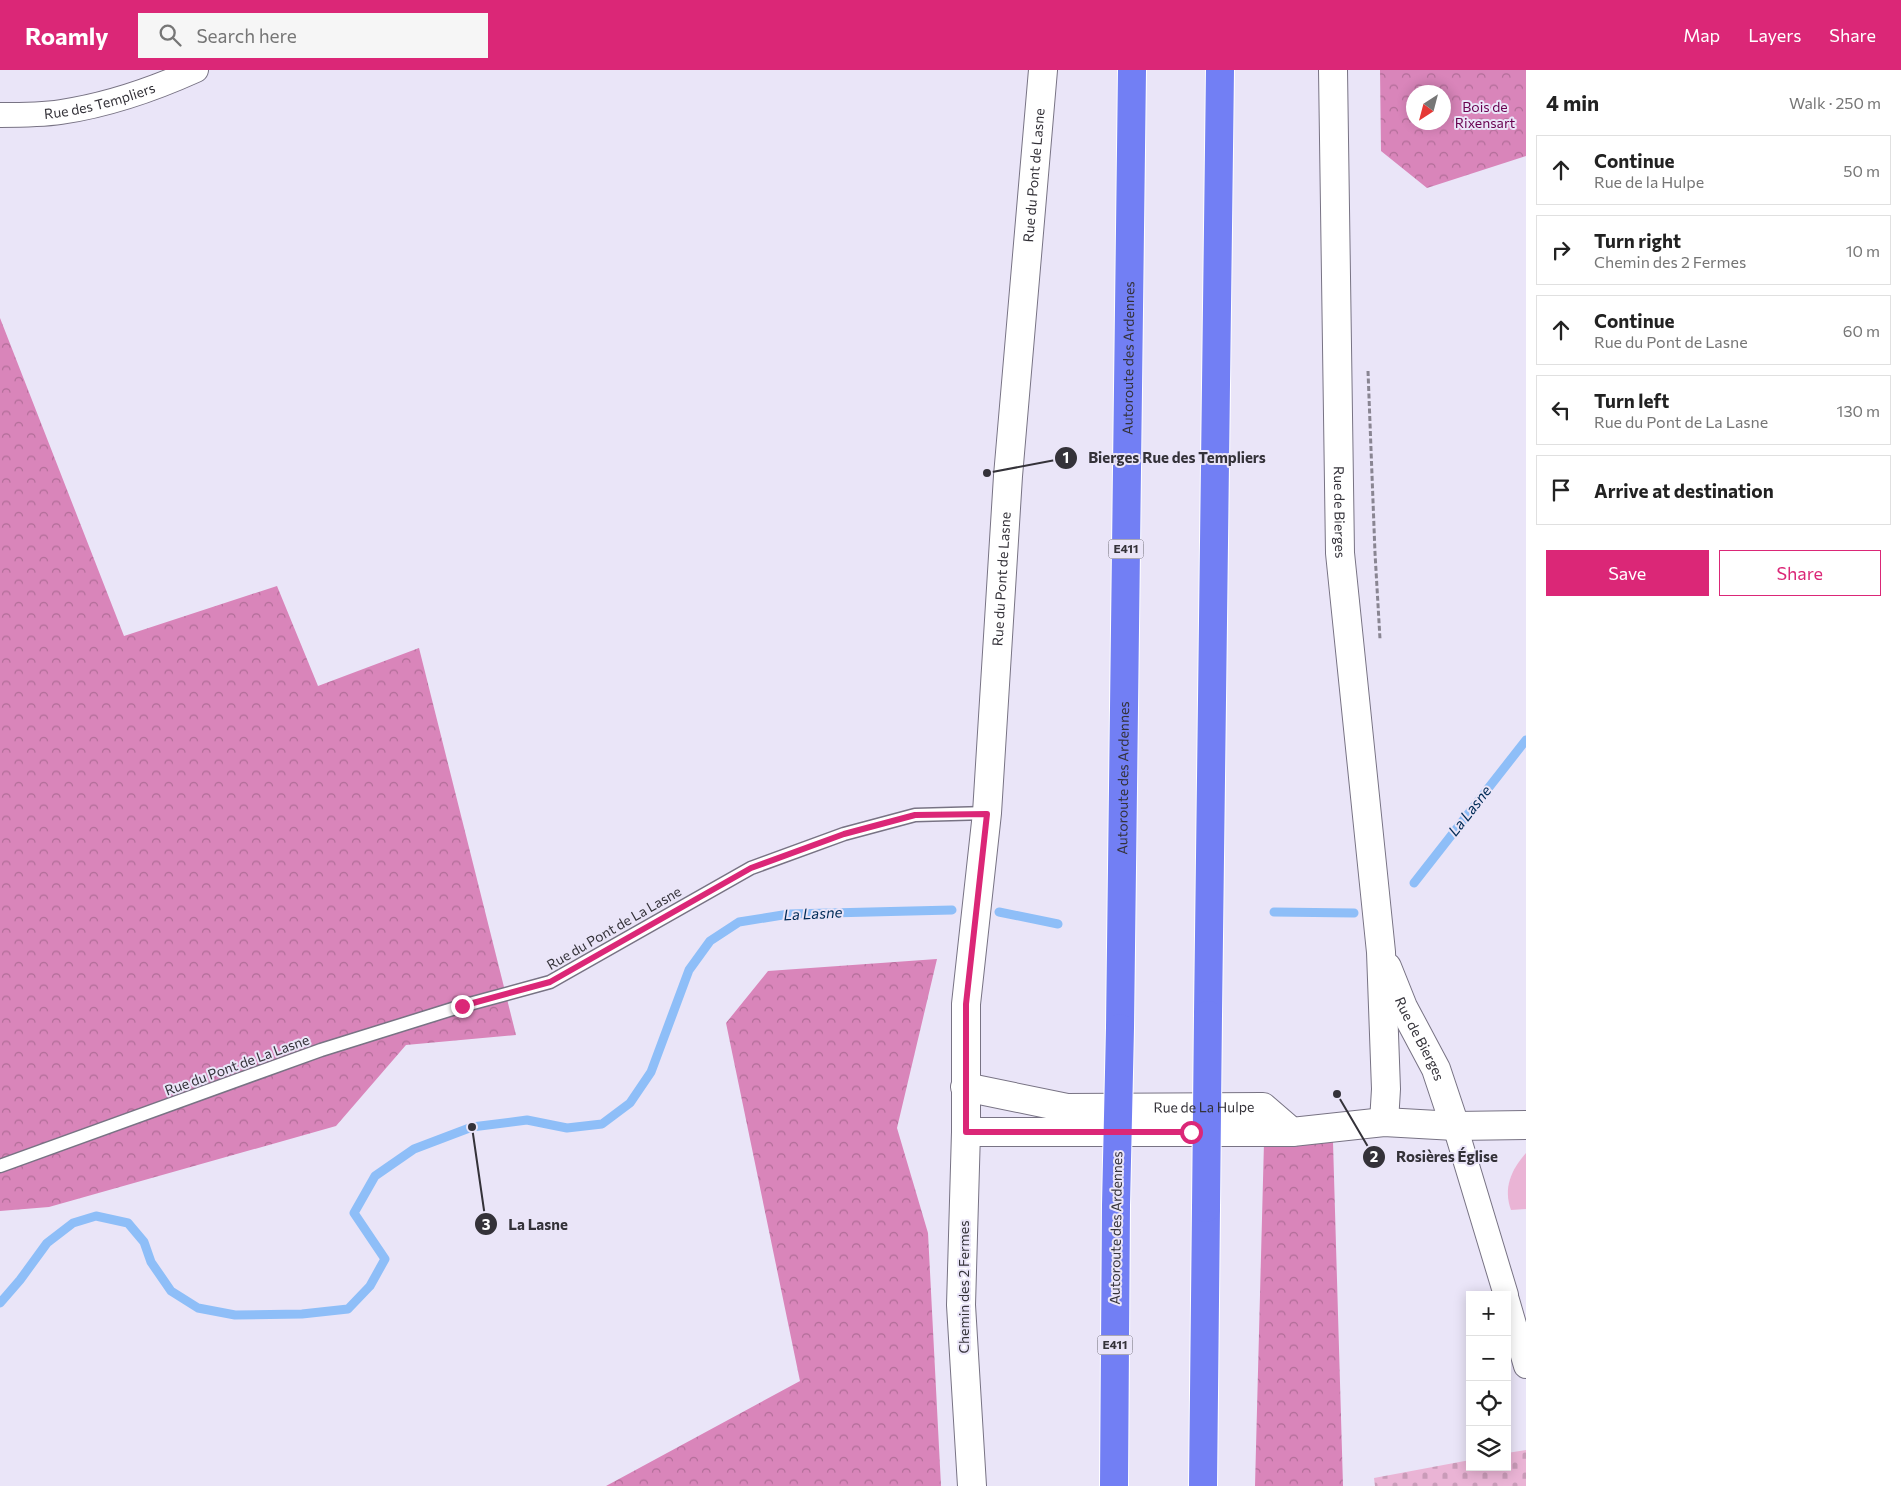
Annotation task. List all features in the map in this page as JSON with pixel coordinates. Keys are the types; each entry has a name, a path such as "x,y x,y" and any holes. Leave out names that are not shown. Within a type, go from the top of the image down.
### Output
{"highway":[{"name":"Autoroute des Ardennes","path":"1114,1486 1116,1205 1120,1028 1132,70"},
{"path":"1203,1486 1220,70"}],"street":[{"name":"Rue des Templiers","path":"0,115 60,112 104,103 175,80 196,70"},
{"name":"Rue du Pont de Lasne","path":"965,1087 966,1004 987,814 1008,476 1043,70"},
{"name":"Rue de Bierges","path":"1333,70 1340,553 1380,952 1386,1089 1384,1122"},
{"name":"Rue de Bierges","path":"1380,952 1403,1006 1436,1069 1455,1126"},
{"name":"Rue de La Hulpe","path":"965,1087 1067,1108 1263,1107 1292,1132"},
{"name":"Chemin des 2 Fermes","path":"965,1087 966,1132 961,1305 972,1486"},
{"path":"1292,1132 1384,1122 1455,1126 1526,1125"},
{"path":"1455,1126 1505,1291"},
{"name":"Rue de La Hulpe","path":"966,1132 1292,1132"},
{"path":"1511,1314 1526,1366"}],"lane":[{"name":"Rue du Pont de La Lasne","path":"0,1166 321,1050 462,1006 550,982 751,868 844,834 915,815 987,814"}],"path":[{"path":"1368,365 1380,643"}],"green space":[{"name":"Bois de Rixensart","path":"1380,70 1526,70 1526,156 1427,188 1381,151"},
{"path":"0,318 124,636 277,586 318,686 419,648 516,1035 406,1045 336,1126 49,1207 0,1211"},
{"path":"937,959 897,1128 928,1233 941,1486 606,1486 800,1381 726,1023 768,971"},
{"path":"1264,1142 1333,1142 1343,1486 1255,1486"},
{"path":"1526,1153 1526,1209 1511,1210 1508,1187 1516,1166"},
{"path":"1526,1450 1526,1486 1375,1486 1374,1478 1466,1461 1466,1471 1511,1471 1511,1452"}],"waterway":[{"name":"La Lasne","path":"1414,883 1526,740"},
{"name":"La Lasne","path":"0,1303 20,1280 47,1243 73,1223 96,1216 128,1223 144,1242 151,1262 171,1291 198,1308 235,1315 302,1314 348,1309 370,1286 385,1259 354,1213 375,1176 414,1149 472,1127 527,1120 567,1128 602,1124 630,1103 651,1072 689,970 710,941 739,922 789,914 952,910"},
{"name":"La Lasne","path":"999,912 1058,924"},
{"name":"La Lasne","path":"1274,912 1354,913"}],"place":[{"name":"Bierges Rue des Templiers","path":"987,473"},
{"name":"Rosières Église","path":"1337,1094"},
{"name":"La Lasne","path":"472,1127"}],"route":[{"path":"462,1006 550,982 751,868 844,834 915,815 987,814 966,1004 966,1132 1191,1132"}]}
